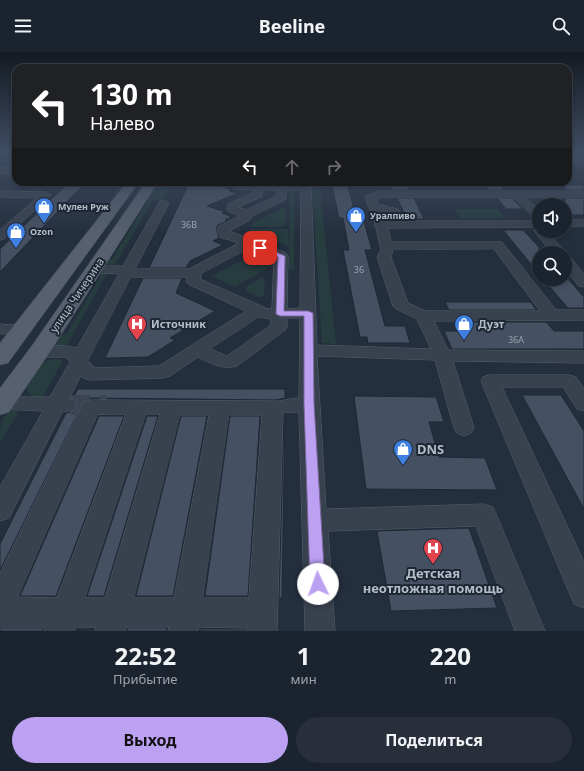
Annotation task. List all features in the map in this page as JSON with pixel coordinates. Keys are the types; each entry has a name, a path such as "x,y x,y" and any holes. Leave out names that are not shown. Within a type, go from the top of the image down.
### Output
{"main road":[{"name":"улица Чичерина","path":"0,358 130,186"},
{"name":"улица Чичерина","path":"1,405 39,352 149,186"}],"street":[{"path":"238,187 290,186"},
{"path":"306,186 309,404 320,631"},
{"path":"376,186 380,194"},
{"path":"258,187 257,195 232,206 232,209 246,214 281,198 282,187"},
{"path":"584,194 380,194 370,198 381,224 387,250 384,257 401,306 424,316 584,315"},
{"path":"516,194 532,217"},
{"path":"0,236 46,195 3,200"},
{"path":"0,510 64,404 78,360 164,203"},
{"path":"375,207 394,211 401,222 381,224"},
{"path":"198,349 221,362 231,362 279,327 282,256 224,234 223,229 246,218 246,214"},
{"path":"572,223 584,223"},
{"path":"381,224 532,225"},
{"path":"406,225 414,246"},
{"path":"249,243 195,271 193,281 266,314 308,313"},
{"path":"386,246 498,245 551,315"},
{"path":"572,267 582,277"},
{"path":"94,269 127,270 132,273 188,273"},
{"path":"39,352 71,352 90,374 163,372 258,310"},
{"path":"424,316 442,355 464,428"},
{"path":"0,329 22,329"},
{"path":"309,350 442,355 584,356"},
{"path":"584,404 568,381 490,381 584,594"},
{"path":"1,405 64,404"},
{"path":"285,406 309,404"},
{"path":"0,604 91,407 273,408 262,622 62,622 0,612"},
{"path":"62,622 138,408"},
{"path":"113,622 172,408"},
{"path":"184,622 220,408"},
{"path":"314,520 484,515 530,631"}],"green space":[{"path":"153,186 171,186 162,200 143,200"},
{"path":"312,186 320,186 336,344 322,343"},
{"path":"290,189 295,189 294,270 288,270 289,246 250,233 251,229 288,229 289,243"},
{"path":"148,201 152,201 115,265 104,264 107,260 112,259"},
{"path":"283,208 286,209 286,225 280,227 251,227 252,223"},
{"path":"454,209 497,209 505,218 460,218"},
{"path":"250,256 273,265 235,287 211,276"},
{"path":"98,273 107,273 66,347 58,347 53,345 57,337 67,333 101,276"},
{"path":"261,277 265,279 264,295 260,298 246,291 246,287"},
{"path":"50,359 58,359 63,361 41,399 30,394 26,387 41,364"},
{"path":"19,409 17,415 0,442 0,431 3,418 9,411"}],"building":[{"path":"584,185 584,190 565,190 565,186"},
{"path":"65,186 82,186 0,272 0,249"},
{"path":"188,186 221,186 232,190 229,191 238,193 207,206 226,212 222,213 232,217 225,220 227,221 218,225 216,228 219,238 213,241 223,245 190,261 186,268 149,268"},
{"path":"332,186 348,186 356,218 363,218 372,250 365,250 385,326 405,326 410,343 368,343 367,337 360,337 343,250 349,250 343,218 339,218"},
{"path":"391,186 408,186 410,190 392,190"},
{"path":"486,186 500,186 504,190 489,190"},
{"path":"397,198 414,198 424,219 407,219"},
{"path":"497,198 512,198 523,209 506,209"},
{"path":"572,198 584,198 584,215 572,215"},
{"path":"503,230 523,230 538,246 532,246 532,265"},
{"path":"143,278 182,278 176,293 215,311 170,338 175,340 148,357 105,358"},
{"path":"572,284 584,297 584,308 568,308 549,286 572,286"},
{"path":"445,302 531,302 536,310 449,310"},
{"path":"456,322 546,322 554,331 584,331 584,349 452,349 444,331 461,331"},
{"path":"78,389 285,389 285,398 275,400 91,398 84,401 0,570 0,544 66,413 74,411 78,406 73,398"},
{"path":"522,395 561,395 584,431 584,509"},
{"path":"354,396 436,397 444,422 429,422 439,457 485,458 497,490 366,489"},
{"path":"284,414 282,598 279,598"},
{"path":"99,416 124,416 56,596 20,596"},
{"path":"147,416 158,416 104,596 87,596"},
{"path":"181,416 207,416 173,596 136,596"},
{"path":"230,416 260,416 248,596 205,596"},
{"name":"Детская неотложная помощь","path":"469,528 497,608 391,611 377,531"},
{"path":"0,628 43,628 43,631 0,631"},
{"path":"127,628 167,628 167,631 127,631"},
{"path":"200,629 246,629 246,631 200,631"}],"tunnel":[{"path":"70,405 106,405"}],"place":[{"name":"Мулен Руж","path":"44,224"},
{"name":"Уралпиво","path":"356,233"},
{"name":"Ozon","path":"16,249"},
{"name":"Источник","path":"137,341"},
{"name":"Дуэт","path":"464,341"},
{"name":"DNS","path":"403,466"},
{"name":"Детская неотложная помощь","path":"433,565"}],"route":[{"path":"260,248 282,256 280,314 308,313 309,404 318,584"}]}
